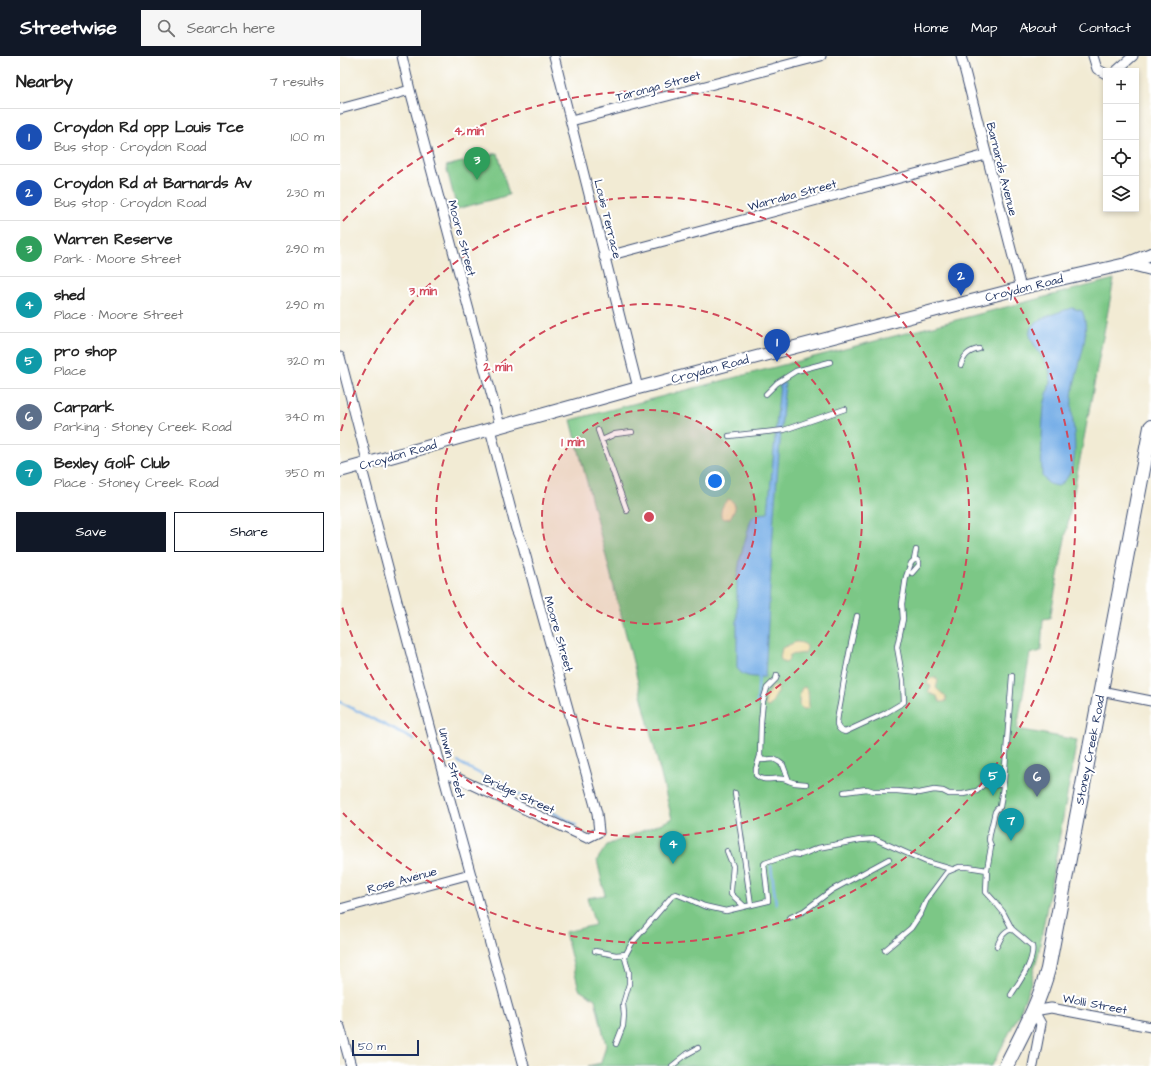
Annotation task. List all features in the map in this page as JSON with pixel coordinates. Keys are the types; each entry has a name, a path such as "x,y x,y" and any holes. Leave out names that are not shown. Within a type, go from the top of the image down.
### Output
{"main road":[{"name":"Croydon Road","path":"1129,264 1151,254"},
{"name":"Croydon Road","path":"340,471 638,388 1021,288 1129,264 1151,263"},
{"path":"1129,264 1151,269"},
{"name":"Stoney Creek Road","path":"1006,1066 1034,1010 1046,978 1151,427"}],"street":[{"name":"Moore Street","path":"402,56 495,427 516,529 597,813 599,832 587,838"},
{"name":"Louis Terrace","path":"554,56 638,388"},
{"name":"Taronga Street","path":"571,121 821,56"},
{"name":"Barnards Avenue","path":"961,56 1021,288"},
{"path":"1093,56 1097,69 1103,72"},
{"path":"1119,68 1133,56"},
{"path":"340,109 410,90"},
{"name":"Warraba Street","path":"604,257 986,155"},
{"name":"Unwin Street","path":"340,357 365,464 442,771 524,1066"},
{"path":"1101,691 1151,701"},
{"name":"Bridge Street","path":"442,771 587,838"},
{"name":"Rose Avenue","path":"340,909 470,874"},
{"name":"Wolli Street","path":"1034,1010 1051,1008 1151,1027"},
{"path":"1033,1066 1041,1024 1034,1010"},
{"path":"340,1027 351,1066"}],"lane":[{"path":"961,365 965,356 969,352 979,349"},
{"path":"766,394 777,383 796,371 830,362"},
{"path":"729,436 784,430 845,409"},
{"path":"598,430 627,511"},
{"path":"602,440 614,434 632,432"},
{"path":"857,616 843,685 837,724 841,731 845,732 884,714 904,702 903,681 898,647 903,619 902,604 906,576 911,563 914,560 916,550"},
{"path":"912,573 919,565 917,560 914,560"},
{"path":"777,675 776,679 767,688 763,701 760,756 756,768 756,775 759,778 766,780 782,779 795,784 806,784"},
{"path":"1011,995 1028,965 1033,948 1012,929 996,902 986,892 987,870 991,847 989,840 990,833 995,812 1000,807 1003,785 1012,676"},
{"path":"760,756 762,760 774,759 783,765 789,781"},
{"path":"844,792 867,789 872,791 919,793 934,790 943,791 949,794 963,794 977,791 984,784 1003,785"},
{"path":"735,793 751,905"},
{"path":"616,1044 623,1026 623,1004 629,984 629,972 625,958 626,954 632,943 673,895 676,894 716,910 726,911 768,901 765,863 793,854 800,855 818,848 860,840 875,839 927,862 951,870"},
{"path":"727,851 733,866 730,890 731,894 744,906"},
{"path":"789,918 804,912 832,890 889,859"},
{"path":"884,950 911,928 921,913 927,899 947,872 959,867 987,870"},
{"path":"997,946 1002,935 1007,930 1012,929"},
{"path":"595,952 616,955 626,954"},
{"path":"672,1066 687,1054 698,1048"}],"green space":[{"path":"498,153 509,195 457,209 446,166"},
{"path":"1114,279 1050,618 1043,619 1041,651 1030,654 1017,729 1077,740 1038,956 1030,985 1020,1012 992,1066 588,1066 601,1063 606,1045 595,999 579,989 565,932 595,925 587,898 605,895 597,860 607,845 672,819 571,420"}],"sand":[{"path":"729,499 734,503 735,509 730,518 725,519 721,517 722,507"},
{"path":"796,642 807,646 805,653 790,655 786,663 782,662 780,657 782,648"},
{"path":"935,677 938,681 936,688 946,697 946,701 944,702 940,702 937,696 928,692 931,686 927,684 928,681"},
{"path":"774,686 778,687 778,692 770,706 767,707 765,705 766,697"},
{"path":"805,687 808,690 809,707 807,709 803,709 799,705 800,692 802,688"}],"water":[{"path":"1072,308 1082,311 1085,320 1085,331 1082,354 1073,387 1072,397 1075,443 1074,461 1069,475 1058,486 1049,484 1042,476 1044,406 1050,385 1050,373 1046,362 1034,345 1030,330 1036,322 1055,313"},
{"path":"785,383 774,514 765,677 753,677 742,674 737,668 737,578 740,559 751,519 757,515 768,513 780,384"}],"waterway":[{"path":"757,704 759,675"},
{"path":"340,702 414,740"},
{"path":"458,762 576,825"},
{"path":"771,866 776,904"}],"place":[{"name":"Warren Reserve","path":"477,180"},
{"name":"Croydon Rd at Barnards Av","path":"961,296"},
{"name":"Croydon Rd opp Louis Tce","path":"777,362"},
{"name":"pro shop","path":"993,796"},
{"name":"Carpark","path":"1037,797"},
{"name":"Bexley Golf Club","path":"1011,841"},
{"name":"shed","path":"673,864"}]}
